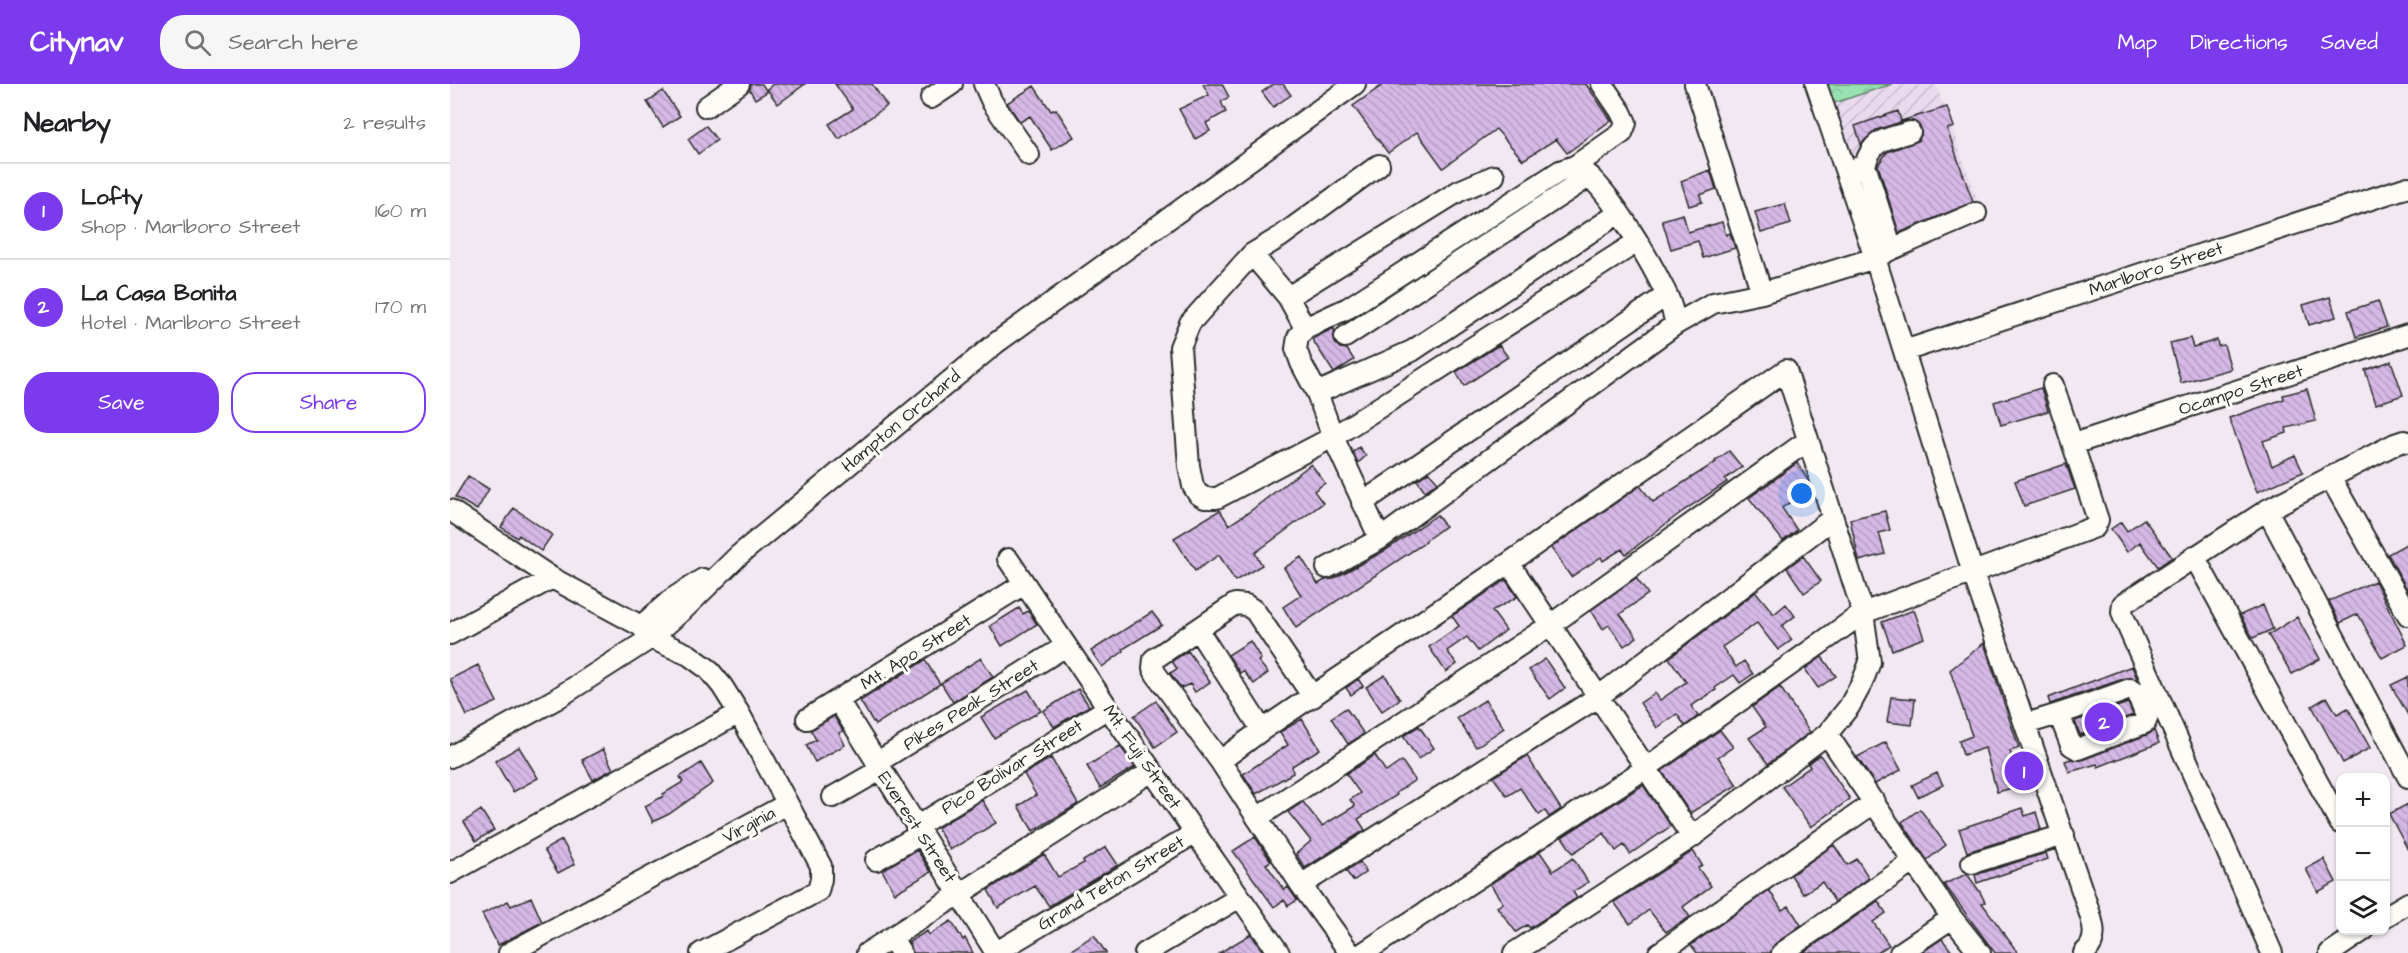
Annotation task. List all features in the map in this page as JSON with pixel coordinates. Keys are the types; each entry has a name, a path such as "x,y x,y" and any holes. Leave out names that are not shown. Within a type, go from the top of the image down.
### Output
{"street":[{"path":"706,107 740,84"},
{"path":"931,98 952,84"},
{"path":"984,84 992,102 1029,155"},
{"name":"Hampton Orchard","path":"450,757 556,699 646,632 684,609 738,556 996,343 1355,84"},
{"path":"1345,337 1583,171 1622,133 1626,123 1602,84"},
{"path":"1695,84 1761,293"},
{"path":"1816,84 1856,169 1883,253 1904,351 1973,573 2094,925 2090,948 2084,953"},
{"path":"1856,169 1870,150 1879,143 1910,132"},
{"path":"1379,165 1280,237 1252,254 1190,323 1180,347 1189,466 1193,486 1198,494 1205,498 1217,498 1333,437 1637,242"},
{"path":"1380,539 1362,503 1333,437 1317,393 1296,349 1298,337 1305,328 1348,308 1560,171 1583,171 1619,213 1668,295 1676,324"},
{"path":"1288,297 1459,191 1494,176"},
{"name":"Marlboro Street","path":"1904,351 2408,186"},
{"path":"1317,393 1412,351 1619,213"},
{"path":"1327,568 1380,539 1676,324 1713,303 1761,293 1883,253 1976,213"},
{"path":"1252,254 1288,297 1305,328"},
{"path":"1362,503 1668,295"},
{"name":"Ocampo Street","path":"2073,444 2408,336"},
{"path":"1220,761 1786,370 1863,612 1870,662 1849,707 1827,734 1692,837 1514,953"},
{"path":"1363,953 1646,768 1863,612 2097,525 2098,520 2053,385"},
{"path":"1257,818 1550,626 1807,441"},
{"path":"2272,953 2122,612 2123,604 2266,510 2395,444 2408,442"},
{"path":"2330,477 2408,615"},
{"path":"2266,510 2408,777"},
{"path":"1301,885 1598,697 1833,518"},
{"path":"455,519 552,578 689,655 708,669 739,713 787,804"},
{"path":"2194,556 2336,816"},
{"name":"Mt. Fuji Street","path":"1008,559 1108,708 1279,953"},
{"path":"1509,563 1692,837"},
{"path":"450,634 552,578"},
{"name":"Mt. Apo Street","path":"807,719 1024,584"},
{"path":"1313,697 1255,611 1249,607 1235,604 1154,659 1153,668 1180,709 1220,761 1301,885 1350,953"},
{"path":"1198,630 1262,730"},
{"name":"Pikes Peak Street","path":"833,797 1066,646"},
{"name":"Everest Street","path":"838,700 996,953"},
{"name":"Pico Bolivar Street","path":"876,860 1108,708"},
{"path":"450,873 739,713"},
{"path":"2025,724 2059,714"},
{"path":"1827,734 1952,918 1980,953"},
{"path":"867,953 897,945 960,894 1152,771"},
{"path":"1659,953 1875,802"},
{"name":"Virginia","path":"509,953 787,804 821,866 818,891 701,953"},
{"name":"Grand Teton Street","path":"996,953 1195,833"},
{"path":"1972,863 2064,835"},
{"path":"1782,953 1914,861"},
{"path":"1145,953 1240,897"},
{"path":"2390,910 2408,903"},
{"path":"1900,953 1952,918"},
{"path":"2330,953 2357,935"}],"shaded area":[{"path":"1892,84 1936,84 1985,222 1887,255 1831,104"}],"green space":[{"path":"1824,84 1892,84 1831,104"}],"building":[{"path":"751,84 762,84 767,92 755,99 750,90"},
{"path":"773,84 805,84 778,104 767,89"},
{"path":"835,84 872,84 887,106 839,139 829,124 853,109"},
{"path":"1203,84 1222,84 1229,97 1221,102 1226,112 1206,123 1210,131 1195,139 1179,109 1209,95"},
{"path":"1274,84 1283,84 1291,95 1273,107 1262,92"},
{"path":"1384,84 1586,84 1611,120 1567,153 1556,139 1523,160 1496,129 1443,168 1417,132 1388,153 1353,106"},
{"path":"1034,86 1051,111 1056,109 1074,137 1052,150 1030,116 1020,122 1007,103"},
{"path":"663,91 680,116 663,127 647,102"},
{"path":"1947,107 1954,127 1947,129 1973,202 1899,233 1878,165 1887,152 1918,141 1921,128 1913,121 1907,120 1876,130 1861,144 1855,126 1898,111 1901,121"},
{"path":"706,126 717,140 698,154 688,139"},
{"path":"1710,170 1716,189 1700,195 1702,202 1689,206 1681,181"},
{"path":"1785,204 1791,224 1761,233 1755,212"},
{"path":"1683,214 1688,232 1722,222 1726,235 1730,233 1735,248 1703,258 1698,241 1671,249 1662,220"},
{"path":"2330,297 2336,317 2309,325 2303,305"},
{"path":"2378,301 2387,327 2356,337 2348,311"},
{"path":"1334,328 1335,343 1340,348 1347,349 1354,360 1334,373 1312,339"},
{"path":"2190,338 2193,347 2217,340 2218,346 2224,345 2231,369 2181,383 2170,343"},
{"path":"1499,345 1508,357 1464,386 1456,372"},
{"path":"2391,361 2403,395 2376,404 2365,370"},
{"path":"2041,388 2048,411 2001,425 1994,402"},
{"path":"2307,389 2316,421 2286,428 2287,433 2263,441 2272,466 2295,455 2303,472 2257,492 2229,418 2284,399 2283,395"},
{"path":"1359,447 1366,456 1358,463 1353,452"},
{"path":"1729,451 1742,467 1725,479 1727,482 1683,511 1626,554 1622,549 1603,561 1601,557 1571,577 1551,548 1640,486 1653,502 1716,462"},
{"path":"1797,463 1811,488 1782,508 1797,530 1783,541 1749,498"},
{"path":"1311,464 1325,483 1314,491 1323,503 1255,553 1262,565 1235,581 1219,555 1195,571 1174,538 1220,510 1229,525"},
{"path":"2066,464 2075,489 2024,506 2015,481"},
{"path":"1429,472 1438,482 1425,491 1417,480"},
{"path":"468,476 489,489 477,510 455,497"},
{"path":"514,508 552,535 541,551 519,535 517,538 501,527"},
{"path":"1885,511 1890,530 1879,533 1885,554 1859,561 1850,519"},
{"path":"1437,515 1445,526 1426,542 1296,628 1283,607 1301,595 1284,568 1301,557 1318,584 1333,579 1386,550"},
{"path":"2144,519 2172,557 2158,567 2140,542 2127,552 2111,529 2121,522 2127,531"},
{"path":"2408,543 2408,591 2388,554"},
{"path":"1803,556 1821,581 1804,593 1787,568"},
{"path":"1636,578 1648,594 1620,614 1637,637 1624,646 1609,625 1603,629 1591,610"},
{"path":"1506,580 1517,597 1492,611 1506,630 1478,651 1467,637 1447,651 1457,664 1446,672 1429,647 1459,626 1452,616"},
{"path":"2375,581 2407,645 2382,658 2358,614 2340,623 2329,601"},
{"path":"1756,592 1774,614 1786,604 1795,616 1782,626 1792,640 1778,650 1757,623 1722,647 1736,667 1744,661 1753,674 1740,683 1734,675 1691,706 1698,716 1685,726 1677,714 1657,728 1640,703 1655,693 1660,700 1686,682 1669,658"},
{"path":"2263,605 2273,629 2253,638 2240,615"},
{"path":"1019,608 1023,614 1028,611 1037,624 1002,646 990,626"},
{"path":"1914,610 1924,638 1892,650 1882,622"},
{"path":"1152,612 1162,625 1123,649 1124,651 1102,667 1091,651"},
{"path":"2297,617 2320,659 2292,674 2268,635"},
{"path":"1250,641 1261,659 1258,661 1268,673 1254,684 1243,671 1240,673 1228,655"},
{"path":"1984,643 2019,748 2010,751 2020,786 1997,792 1985,748 1963,755 1959,741 1972,736 1950,670"},
{"path":"1188,651 1210,682 1195,692 1190,684 1181,688 1170,673 1177,669 1172,661"},
{"path":"1822,657 1836,676 1818,688 1805,669"},
{"path":"981,658 993,677 953,702 941,683"},
{"path":"1545,659 1565,688 1550,699 1529,670"},
{"path":"925,660 940,684 875,725 860,701"},
{"path":"478,665 497,702 467,716 450,679"},
{"path":"2132,666 2137,679 2126,678 2050,704 2048,698"},
{"path":"1385,675 1400,699 1382,711 1366,687"},
{"path":"2408,677 2408,715 2391,685"},
{"path":"1358,679 1363,686 1351,695 1346,688"},
{"path":"1780,687 1810,732 1768,764 1749,738 1766,727 1752,707"},
{"path":"1078,689 1089,706 1054,727 1043,711"},
{"path":"1028,690 1041,711 994,738 981,717"},
{"path":"1891,697 1915,699 1912,725 1887,722"},
{"path":"2327,697 2337,714 2348,708 2370,748 2343,763 2312,706"},
{"path":"1485,700 1504,728 1476,747 1457,718"},
{"path":"1156,701 1177,732 1155,747 1134,716"},
{"path":"2128,703 2133,715 2080,735 2075,721"},
{"path":"1346,708 1364,734 1348,744 1331,718"},
{"path":"834,716 843,731 839,733 845,745 815,762 806,745 816,740 811,730"},
{"path":"1302,719 1320,749 1292,766 1293,773 1256,794 1243,774 1288,745 1280,732"},
{"path":"1419,726 1434,748 1418,759 1403,736"},
{"path":"1720,730 1733,747 1718,757 1737,785 1690,813 1662,771"},
{"path":"2154,730 2159,743 2098,767 2097,764 2069,772 2065,761 2082,760"},
{"path":"1886,742 1901,770 1875,784 1857,757"},
{"path":"1120,746 1135,767 1100,788 1087,766"},
{"path":"519,747 538,778 513,792 495,761"},
{"path":"603,749 613,769 593,780 582,760"},
{"path":"1375,755 1386,772 1402,761 1415,780 1396,793 1397,795 1358,819 1365,830 1305,868 1296,854 1311,841 1288,812 1303,802 1322,826 1355,806 1350,800 1360,793 1346,774"},
{"path":"1820,755 1850,799 1811,827 1782,787 1810,767 1808,764"},
{"path":"1527,756 1561,809 1549,817 1545,811 1539,815 1520,788 1507,796 1493,777"},
{"path":"1051,758 1078,804 1033,831 1018,806 1036,795 1024,774"},
{"path":"701,763 713,783 669,814 653,822 645,806 683,782 680,777"},
{"path":"1937,773 1943,785 1918,797 1912,785"},
{"path":"1643,785 1671,826 1630,854 1624,845 1616,851 1604,833 1573,853 1562,837"},
{"path":"982,800 996,823 950,850 937,828"},
{"path":"2408,804 2408,850 2390,816 2390,813"},
{"path":"2022,808 2025,816 2036,812 2041,829 1967,852 1959,829"},
{"path":"1920,809 1946,845 1927,860 1902,822"},
{"path":"481,810 494,830 476,841 464,822"},
{"path":"1255,837 1271,861 1266,864 1284,890 1288,887 1297,900 1288,906 1284,900 1274,907 1233,851"},
{"path":"562,840 575,864 558,873 544,850"},
{"path":"1834,845 1847,865 1857,859 1869,878 1835,902 1822,882 1803,894 1791,875"},
{"path":"1106,847 1118,865 1049,906 1035,886 998,908 988,890 1044,854 1058,877 1084,863 1083,861"},
{"path":"917,850 931,872 895,893 882,870"},
{"path":"1693,851 1702,865 1698,868 1711,886 1683,907 1690,917 1666,932 1649,910 1630,924 1614,902"},
{"path":"1540,852 1553,871 1573,858 1588,882 1573,892 1577,898 1530,928 1527,925 1516,932 1497,907 1503,903 1490,884"},
{"path":"2046,853 2048,859 1977,883 1975,875"},
{"path":"2324,859 2336,882 2318,892 2306,869"},
{"path":"1360,862 1366,872 1353,881 1346,871"},
{"path":"1967,874 1980,892 1985,902 1982,903 2018,953 1995,953 1944,884"},
{"path":"1769,890 1782,910 1789,906 1801,925 1775,944 1770,953 1697,953 1691,945"},
{"path":"531,897 542,922 498,945 482,914 508,901 511,906"},
{"path":"1878,901 1886,913 1873,922 1889,945 1877,953 1803,953"},
{"path":"951,921 963,940 965,938 973,953 913,953 909,942 927,931 929,935"},
{"path":"1251,934 1264,953 1219,953"},
{"path":"1094,935 1106,953 1067,953"},
{"path":"1942,939 1953,953 1921,953"}],"place":[{"name":"La Casa Bonita","path":"2104,722"},
{"name":"Lofty","path":"2024,771"}]}
